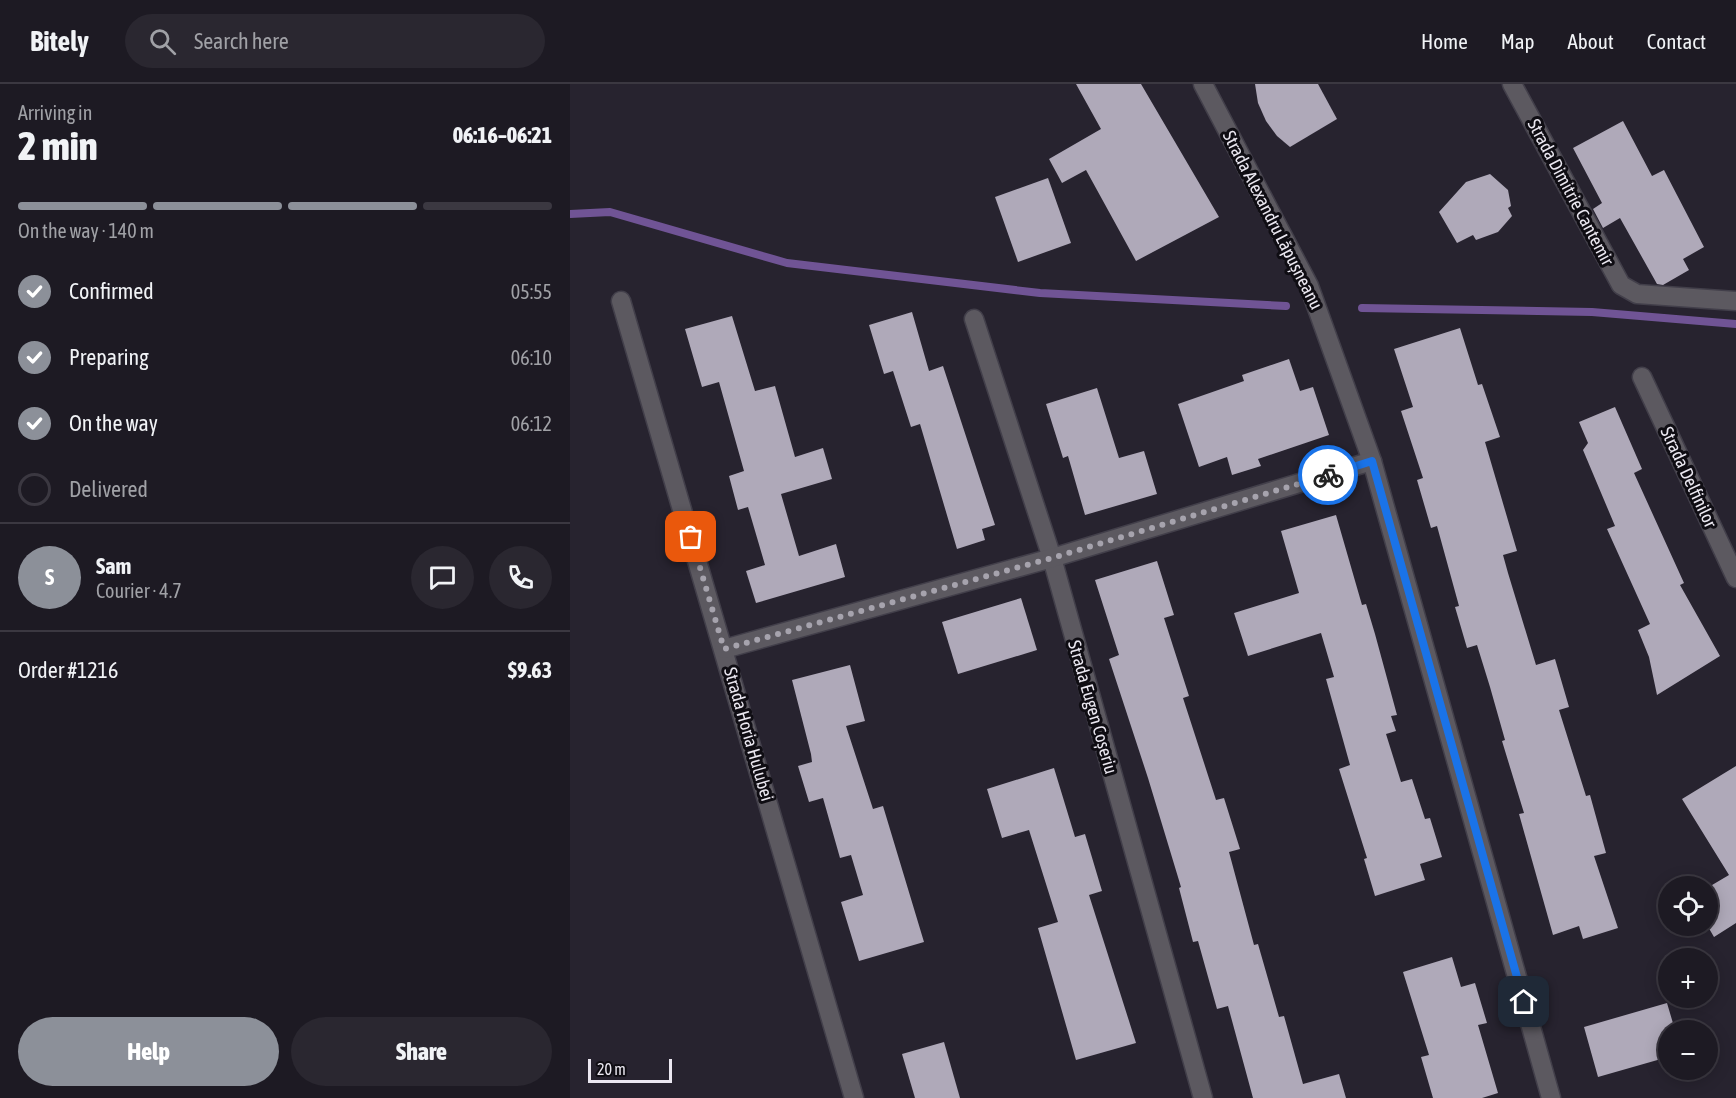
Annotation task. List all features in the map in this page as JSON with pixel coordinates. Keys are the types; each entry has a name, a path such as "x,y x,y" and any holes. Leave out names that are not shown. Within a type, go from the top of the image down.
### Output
{"street":[{"name":"Strada Alexandru Lăpușneanu","path":"1203,84 1309,286 1372,461 1551,1098"},
{"name":"Strada Dimitrie Cantemir","path":"1512,84 1621,285 1636,294 1736,301"},
{"name":"Strada Horia Hulubei","path":"621,301 854,1098"},
{"name":"Strada Eugen Coșeriu","path":"974,319 1052,558 1203,1098"},
{"name":"Strada Delfinilor","path":"1642,377 1736,578"},
{"path":"724,649 1052,558 1372,461"}],"building":[{"path":"1076,84 1141,84 1219,217 1136,261 1086,170 1062,183 1049,159 1101,129"},
{"path":"1255,84 1318,84 1337,119 1290,147 1277,136 1266,121 1258,103"},
{"path":"1623,121 1652,176 1664,170 1704,247 1683,259 1689,270 1663,285 1657,284 1620,218 1603,228 1593,209 1602,203 1573,148"},
{"path":"1490,174 1508,190 1511,206 1508,208 1512,216 1498,232 1476,240 1473,235 1457,243 1439,212 1466,182"},
{"path":"1048,178 1071,243 1018,262 995,197"},
{"path":"912,312 929,371 943,366 995,525 982,529 985,540 957,549 920,424 911,427 893,371 884,374 869,325"},
{"path":"732,316 755,391 775,386 795,457 823,448 832,479 781,494 799,556 836,544 845,577 756,603 746,571 765,565 748,507 738,510 729,476 744,471 719,382 702,387 685,329"},
{"path":"1460,328 1478,385 1482,384 1500,437 1485,442 1517,551 1503,555 1508,573 1536,665 1555,659 1569,707 1559,710 1586,796 1590,795 1606,853 1594,856 1618,928 1583,939 1579,926 1553,935 1519,814 1524,813 1502,741 1505,740 1490,687 1477,645 1467,648 1455,607 1459,606 1437,526 1431,528 1417,480 1423,478 1401,411 1413,407 1394,349"},
{"path":"1289,359 1300,391 1313,387 1329,435 1258,459 1261,466 1232,475 1227,457 1199,467 1178,404 1244,381 1242,375"},
{"path":"1097,388 1119,458 1144,451 1157,494 1085,515 1068,456 1063,458 1046,404"},
{"path":"1615,407 1642,469 1634,473 1684,583 1680,585 1720,656 1657,695 1649,657 1638,630 1650,624 1607,529 1615,526 1583,450 1588,443 1579,422"},
{"path":"1336,515 1362,605 1366,604 1397,715 1391,716 1396,731 1386,734 1401,782 1412,779 1425,819 1430,818 1442,857 1420,864 1425,880 1375,896 1364,859 1367,858 1339,769 1350,765 1326,679 1334,677 1321,633 1248,656 1234,613 1299,593 1281,531"},
{"path":"1157,561 1174,615 1164,618 1189,696 1183,698 1216,800 1224,798 1240,849 1229,852 1254,945 1258,944 1279,1017 1284,1016 1303,1084 1339,1074 1346,1098 1253,1098 1228,1006 1217,1009 1198,941 1193,942 1179,888 1181,887 1109,659 1119,655 1095,580"},
{"path":"1021,598 1037,650 958,674 942,622"},
{"path":"850,665 865,721 846,726 873,809 883,806 924,942 859,961 841,902 863,895 851,855 840,858 823,798 809,802 798,766 812,762 811,754 792,680"},
{"path":"1736,766 1736,923 1718,934 1718,882 1729,875 1682,799"},
{"path":"1054,768 1075,837 1085,834 1102,891 1089,895 1136,1043 1076,1060 1038,928 1058,922 1029,830 1002,838 987,789"},
{"path":"1452,957 1461,987 1475,983 1487,1023 1478,1025 1498,1093 1482,1098 1433,1098 1421,1057 1429,1055 1403,972"},
{"path":"1658,1006 1658,1008 1668,1008 1672,1020 1658,1020 1658,1060 1598,1077 1584,1027"},
{"path":"944,1042 960,1098 915,1098 902,1054"}],"waterway":[{"path":"570,214 610,212 787,263 1040,293 1286,306"},
{"path":"1362,308 1592,312 1736,324"}],"way so far":[{"path":"691,537 724,649 1052,558 1328,475"}],"route":[{"path":"1328,475 1372,461 1524,1002"}]}
